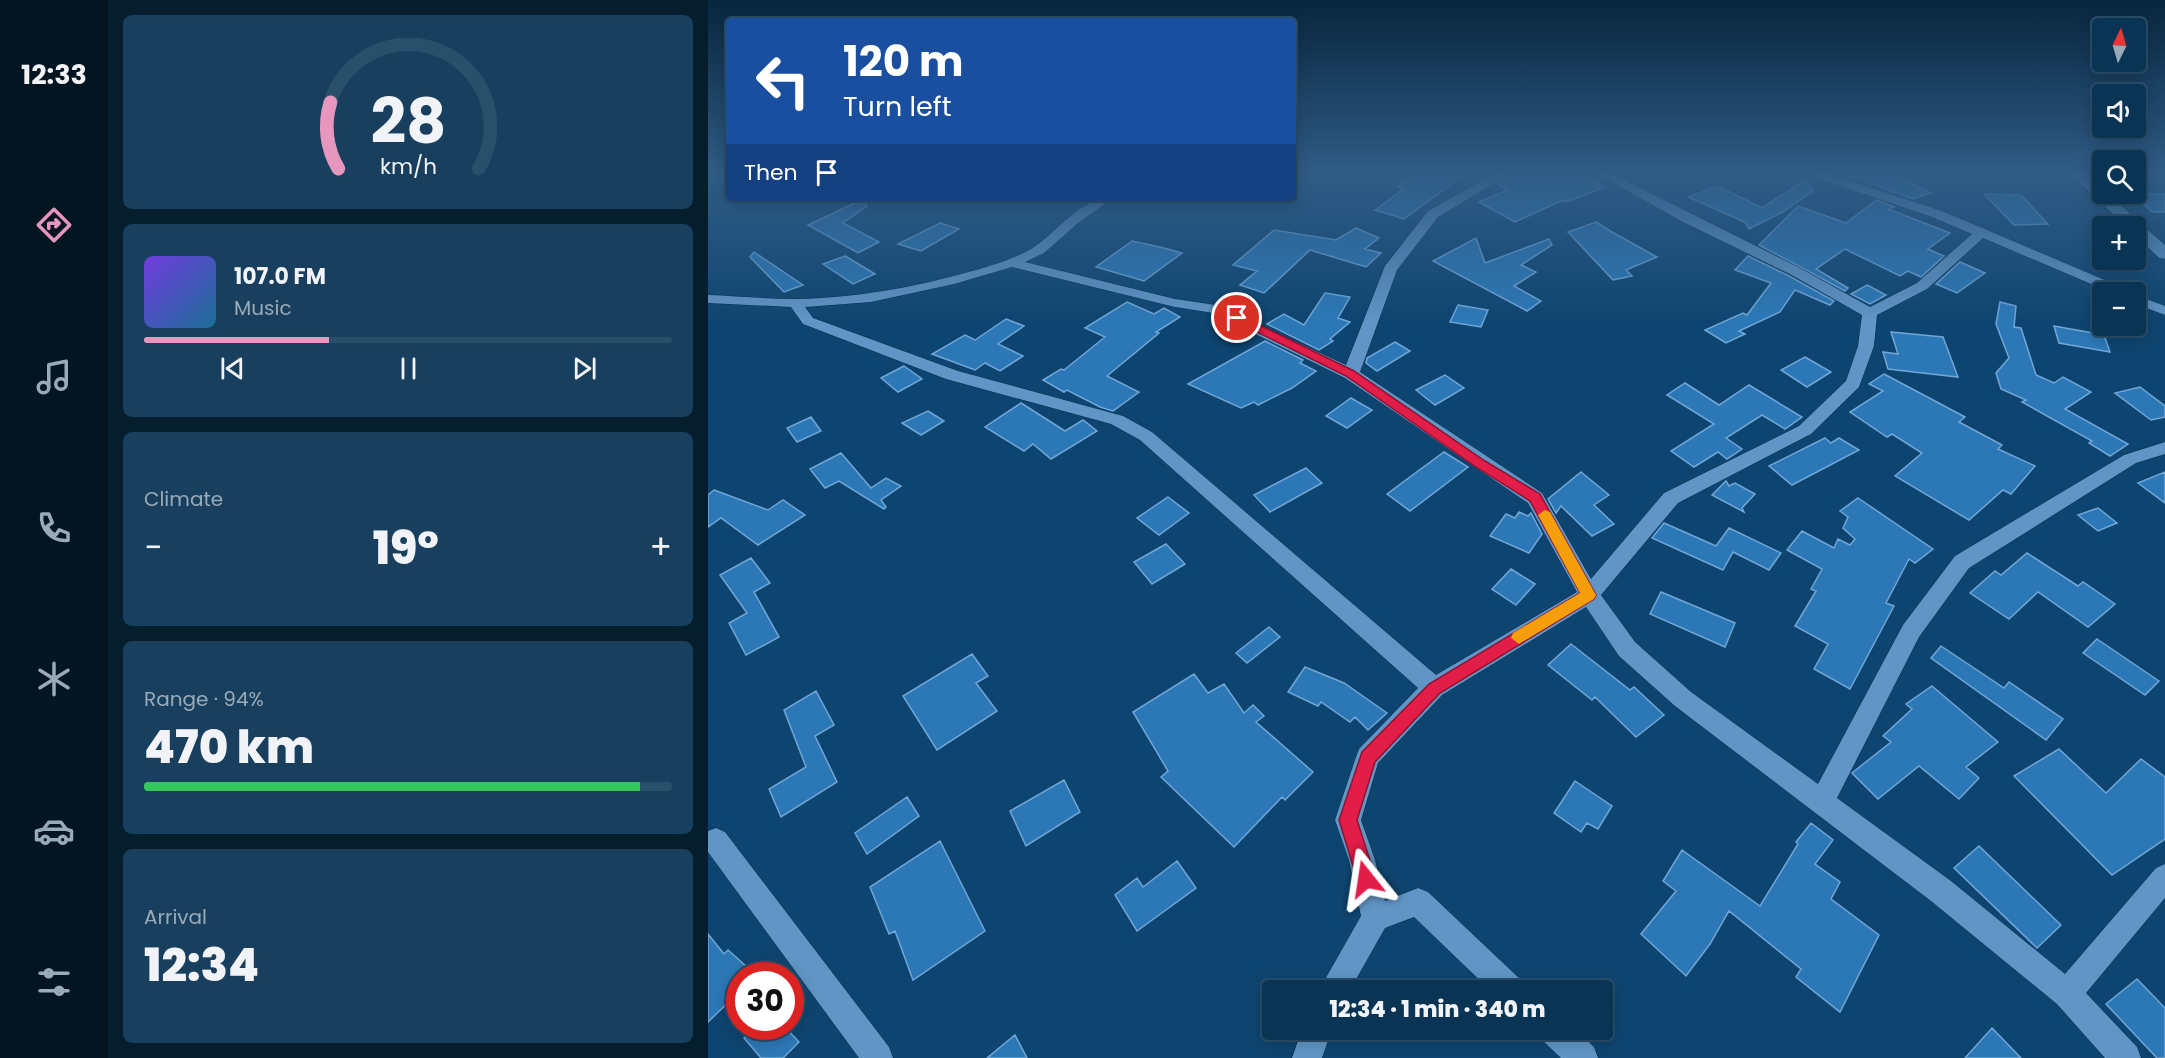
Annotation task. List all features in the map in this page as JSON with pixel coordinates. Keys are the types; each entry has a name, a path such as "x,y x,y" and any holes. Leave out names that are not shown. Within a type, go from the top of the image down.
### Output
{"street":[{"path":"708,299 795,303 871,298 954,280 1011,263 1039,250 1069,223"},
{"path":"1350,374 1390,269 1426,223"},
{"path":"1697,223 1795,271 1870,313"},
{"path":"1959,223 2097,282"},
{"path":"1870,313 1922,286 1981,233"},
{"path":"2146,236 2165,254"},
{"path":"1011,263 1174,303 1224,310 1250,326 1350,374 1480,464 1535,498 1589,595 1628,650 1683,699 1821,804 1941,891 2067,994 2126,1058"},
{"path":"795,303 808,321 840,331 952,375 1117,420 1146,436 1434,688"},
{"path":"2146,303 2165,311"},
{"path":"1375,918 1362,860 1348,820 1368,758 1434,688 1589,595 1671,498 1805,430 1853,383 1866,346 1870,313"},
{"path":"1821,804 1911,631 1962,562 2130,459 2165,448"},
{"path":"716,841 878,1058"},
{"path":"2067,994 2165,877"},
{"path":"1340,980 1375,918 1418,902 1500,980"},
{"path":"1308,1058 1314,1040"},
{"path":"1564,1040 1583,1058"}],"building":[{"path":"844,223 879,242 858,253 808,225"},
{"path":"939,223 959,229 921,251 898,244"},
{"path":"1598,223 1657,257 1626,270 1632,276 1613,280 1568,232"},
{"path":"1746,223 1760,223 1749,229"},
{"path":"1781,223 1925,223 1950,233 1928,249 1944,256 1921,277 1908,271 1900,276 1845,249 1816,269 1848,288 1845,291 1759,245"},
{"path":"2012,223 2048,224 2014,225"},
{"path":"1356,228 1379,238 1365,249 1381,253 1366,267 1310,250 1264,293 1240,285 1257,271 1233,265 1274,230 1336,240"},
{"path":"1476,238 1485,263 1549,239 1552,245 1521,265 1536,272 1514,286 1541,301 1527,311 1433,261"},
{"path":"1132,241 1182,253 1144,281 1096,267"},
{"path":"754,252 803,285 784,292 750,257"},
{"path":"845,256 875,274 853,284 823,264"},
{"path":"1748,256 1834,301 1830,305 1795,290 1780,312 1739,331 1745,334 1726,343 1705,330 1743,313 1747,315 1771,283 1735,270"},
{"path":"1960,262 1985,273 1957,293 1936,284"},
{"path":"1867,285 1886,295 1870,304 1851,294"},
{"path":"1325,293 1350,297 1338,318 1350,322 1330,339 1333,341 1319,350 1267,324 1284,314 1304,325"},
{"path":"1127,302 1154,314 1164,308 1180,317 1156,332 1159,333 1107,376 1139,392 1113,411 1067,390 1064,392 1043,380 1061,369 1064,370 1105,337 1085,328"},
{"path":"2000,302 2016,306 2014,327 2021,328 2036,375 2054,383 2063,377 2091,392 2065,409 2128,444 2110,456 2089,443 2092,441 2022,402 2026,400 2001,389 1996,373 2009,358 1996,324"},
{"path":"1458,305 1488,310 1481,327 1450,322"},
{"path":"1006,319 1024,326 998,344 1023,356 1000,371 985,363 975,370 932,354 965,335 975,340"},
{"path":"2054,326 2092,333 2092,336 2104,336 2110,352 2059,343"},
{"path":"1891,332 1943,337 1958,377 1888,369 1883,352 1898,354"},
{"path":"1265,341 1303,360 1300,363 1316,371 1292,388 1258,405 1254,402 1241,408 1188,384"},
{"path":"1395,342 1410,351 1377,371 1366,363 1367,358"},
{"path":"1805,357 1831,372 1807,387 1781,370"},
{"path":"904,366 922,379 898,392 881,378"},
{"path":"1884,374 1965,417 1959,422 2002,445 1998,449 2035,466 2011,494 2003,490 1969,520 1895,476 1922,453 1892,434 1887,437 1850,412 1883,391 1869,384"},
{"path":"1445,375 1464,388 1435,405 1416,390"},
{"path":"1685,383 1719,405 1749,385 1802,417 1785,429 1762,415 1726,438 1742,449 1727,459 1718,452 1694,467 1671,451 1714,424 1667,395"},
{"path":"2140,387 2165,406 2165,417 2151,420 2115,393"},
{"path":"1351,398 1372,410 1347,428 1326,416"},
{"path":"1021,403 1065,431 1083,420 1097,431 1051,459 1033,444 1024,451 985,427"},
{"path":"928,411 944,421 921,435 902,423"},
{"path":"811,417 821,431 797,442 787,428"},
{"path":"1825,438 1831,443 1839,438 1859,450 1792,485 1769,466"},
{"path":"1444,452 1468,467 1410,511 1387,494"},
{"path":"841,453 871,488 886,478 901,486 881,500 886,507 884,509 839,481 825,488 810,469"},
{"path":"1306,468 1322,483 1270,512 1254,495"},
{"path":"1581,472 1609,495 1594,505 1614,524 1592,536 1561,506 1556,513 1548,499"},
{"path":"2165,472 2165,503 2138,483"},
{"path":"1726,481 1729,486 1735,483 1755,494 1742,508 1744,512 1712,495"},
{"path":"714,490 768,510 783,500 805,515 758,545 721,518 708,527 708,495"},
{"path":"1168,497 1189,513 1159,535 1137,518"},
{"path":"1858,498 1933,549 1915,563 1909,559 1886,603 1894,606 1850,689 1814,669 1828,644 1795,626 1816,591 1811,589 1822,569 1787,550 1802,531 1834,548 1838,539 1850,545 1855,539 1843,528 1848,517 1840,511"},
{"path":"2098,508 2117,523 2098,531 2078,515"},
{"path":"1519,512 1528,516 1531,513 1542,534 1529,553 1490,536 1506,514 1515,518"},
{"path":"1664,523 1716,546 1729,528 1781,553 1769,570 1733,552 1723,570 1652,538"},
{"path":"1166,544 1185,564 1152,584 1134,562"},
{"path":"2027,553 2078,586 2083,582 2115,604 2088,627 2038,592 2009,619 1970,593 1995,571 2001,575"},
{"path":"751,558 770,583 754,592 779,637 746,655 729,623 747,613 720,575"},
{"path":"1511,569 1535,584 1516,605 1492,589"},
{"path":"1661,592 1735,623 1725,647 1650,614"},
{"path":"1269,627 1280,637 1247,663 1236,653"},
{"path":"2097,639 2159,681 2145,695 2083,653"},
{"path":"1571,644 1630,690 1634,687 1664,715 1636,737 1595,697 1592,700 1548,665"},
{"path":"1941,646 2004,688 2009,682 2063,719 2046,740 1931,658"},
{"path":"972,654 988,676 976,683 997,711 937,750 903,696"},
{"path":"1305,667 1344,683 1387,713 1368,730 1355,717 1350,722 1321,702 1318,706 1288,692"},
{"path":"1194,674 1208,693 1224,684 1244,713 1253,705 1264,716 1256,722 1313,772 1285,800 1282,797 1234,847 1161,777 1168,771 1133,712"},
{"path":"1932,686 1998,742 1966,767 1979,778 1959,799 1919,766 1878,799 1852,773 1891,742 1883,736 1912,709 1906,704"},
{"path":"816,691 834,725 815,736 837,782 781,817 769,789 806,767 784,710"},
{"path":"2059,749 2106,793 2141,759 2165,777 2165,839 2112,875 2014,776"},
{"path":"1064,780 1080,812 1026,846 1010,811"},
{"path":"1575,781 1612,806 1598,829 1587,823 1581,832 1554,813"},
{"path":"907,797 919,816 867,854 855,833"},
{"path":"1811,823 1833,840 1815,864 1840,882 1831,899 1879,935 1840,1012 1796,977 1801,969 1729,911 1710,944 1686,976 1641,934 1676,891 1663,881 1682,850 1760,906 1798,844 1796,842"},
{"path":"940,841 985,931 913,980 895,931 889,934 870,887"},
{"path":"1979,846 2061,925 2037,948 1954,868"},
{"path":"1177,861 1196,888 1137,931 1115,895 1137,878 1143,887"},
{"path":"708,934 724,954 728,950 741,962 726,962 726,1005 708,1022"},
{"path":"2137,979 2165,1008 2165,1058 2157,1058 2106,1004"},
{"path":"1992,1028 2021,1058 1965,1058"},
{"path":"1015,1035 1027,1058 987,1058"},
{"path":"746,1040 797,1040 799,1042 783,1058 761,1058"}],"slow traffic":[{"path":"1519,638 1589,595 1545,515"}],"route":[{"path":"1237,318 1350,374 1480,464 1535,498 1589,595 1434,688 1368,758 1348,820 1366,879"}]}
